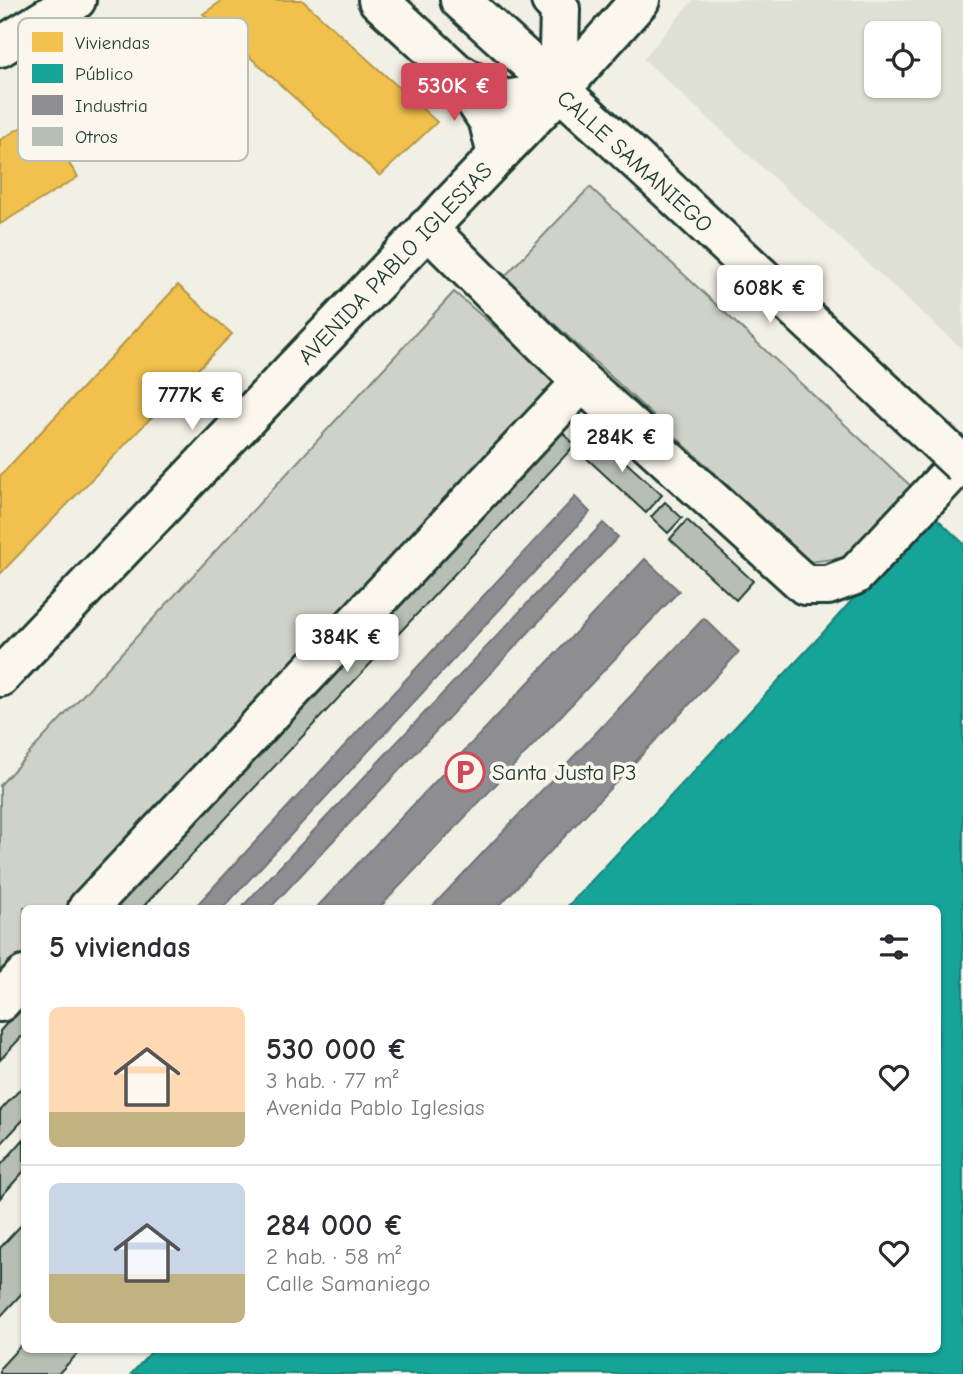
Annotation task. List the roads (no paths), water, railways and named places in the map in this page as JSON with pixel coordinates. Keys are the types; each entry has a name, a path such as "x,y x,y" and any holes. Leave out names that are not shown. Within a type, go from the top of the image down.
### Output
{"main road":[{"path":"47,18 76,0"},
{"path":"378,0 456,72 504,100 558,92 560,9 551,0"},
{"name":"CALLE SAMANIEGO","path":"460,0 963,462"},
{"name":"AVENIDA PABLO IGLESIAS","path":"0,677 558,92 640,0"},
{"path":"0,47 18,36"},
{"path":"456,72 489,122 497,155"},
{"path":"427,228 582,382 805,585 828,585 855,575 963,462"},
{"path":"91,905 582,382"},
{"path":"0,1002 21,979"}],"place":[{"name":"Santa Justa P3","path":"465,772"}]}
